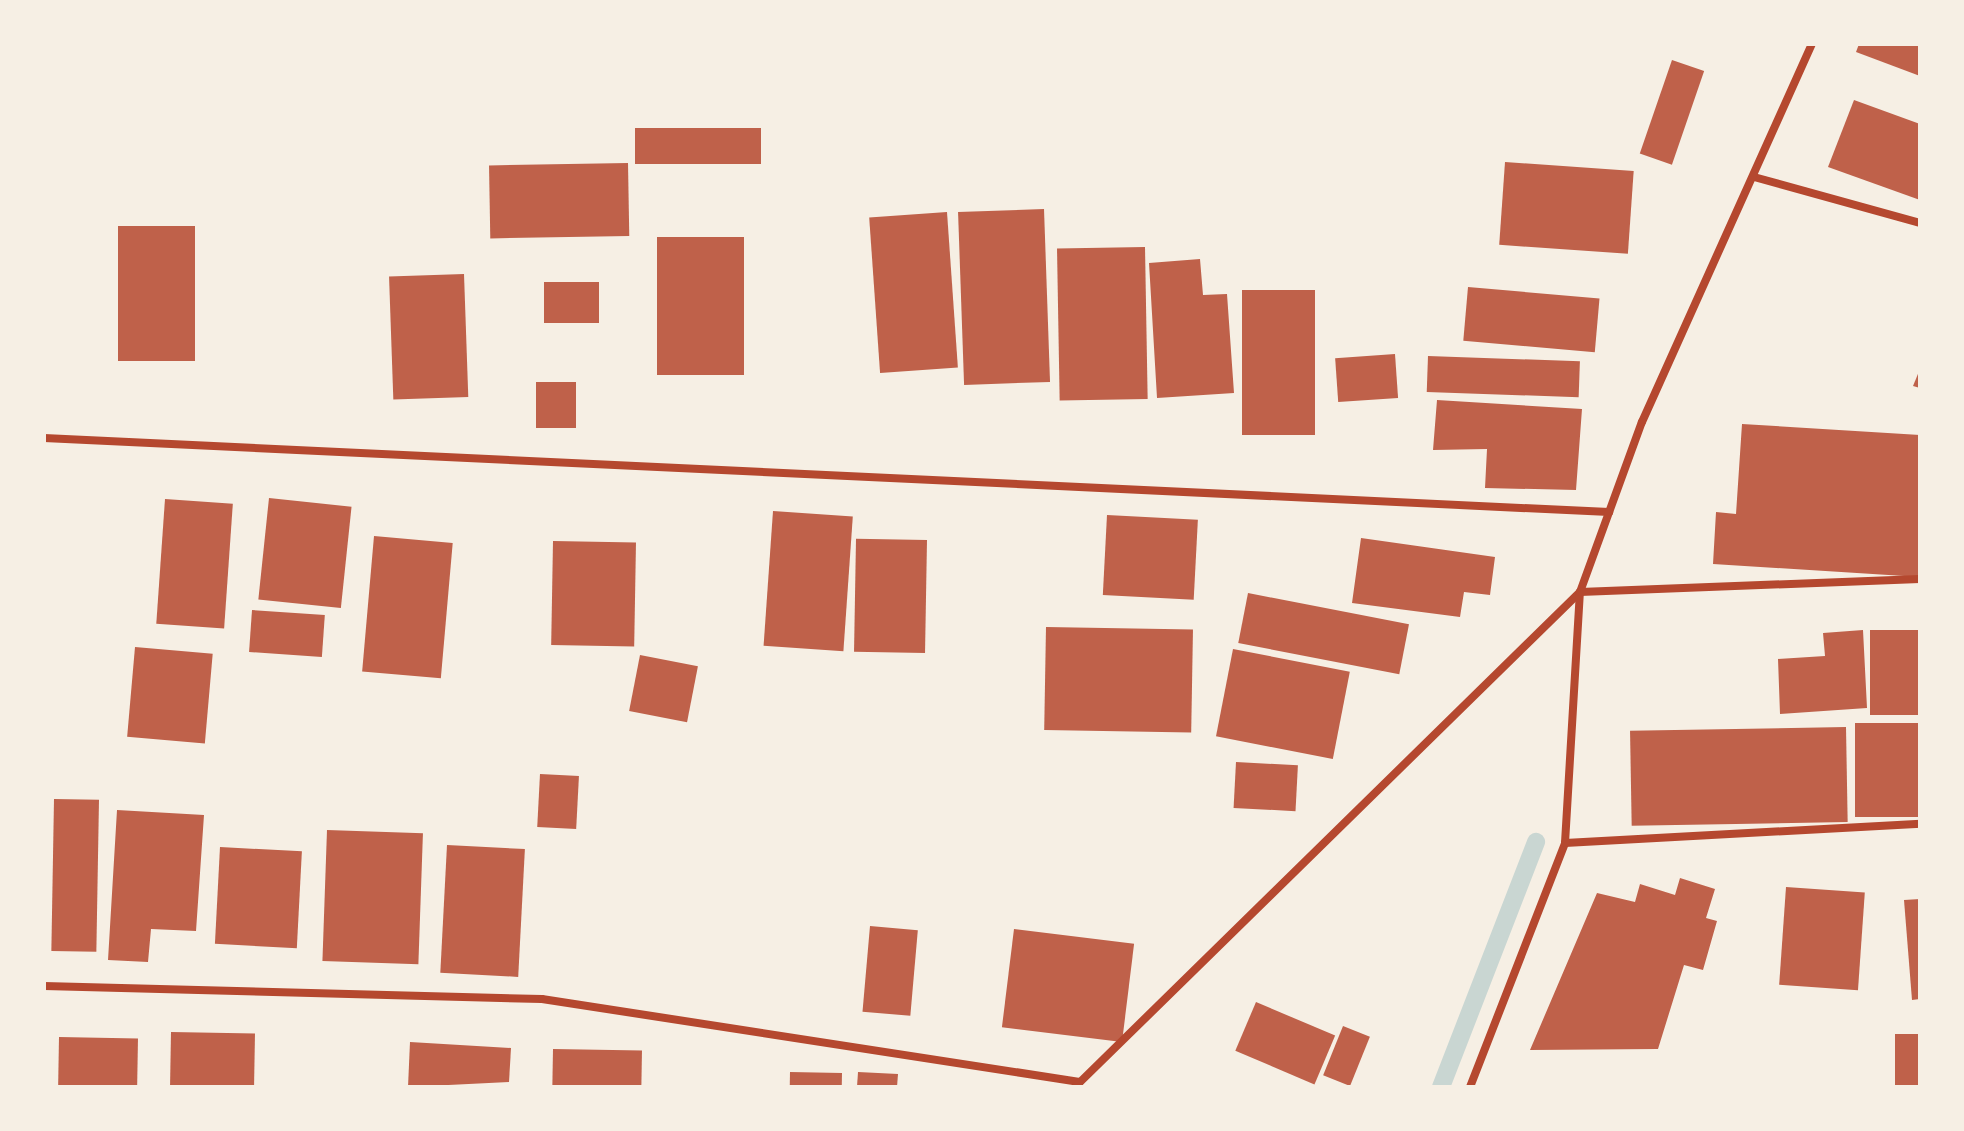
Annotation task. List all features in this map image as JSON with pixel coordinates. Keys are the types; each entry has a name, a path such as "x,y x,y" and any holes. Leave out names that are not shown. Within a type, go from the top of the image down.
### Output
{"street":[{"path":"1470,1087 1565,843 1580,592 1609,512 1812,44"},
{"path":"1754,177 1920,223"},
{"path":"44,438 1609,512"},
{"path":"44,986 542,999 1077,1084 1580,592 1920,579"},
{"path":"1565,843 1920,824"}],"building":[{"path":"1859,44 1920,44 1920,76 1856,52"},
{"path":"1672,60 1704,71 1672,165 1640,154"},
{"path":"1854,100 1920,124 1920,200 1828,167"},
{"path":"635,128 761,128 761,164 635,164"},
{"path":"1505,162 1634,171 1628,254 1499,245"},
{"path":"628,163 629,236 490,238 489,165"},
{"path":"1044,209 1050,382 964,385 958,212"},
{"path":"947,212 958,368 880,373 869,217"},
{"path":"118,226 195,226 195,361 118,361"},
{"path":"657,237 744,237 744,375 657,375"},
{"path":"1145,247 1148,399 1060,401 1057,249"},
{"path":"1200,259 1203,295 1227,294 1234,393 1157,398 1149,263"},
{"path":"464,274 468,397 393,400 389,277"},
{"path":"544,282 599,282 599,323 544,323"},
{"path":"1468,287 1599,299 1595,352 1463,341"},
{"path":"1242,290 1315,290 1315,435 1242,435"},
{"path":"1395,354 1398,398 1338,402 1335,358"},
{"path":"1428,356 1580,361 1579,397 1427,392"},
{"path":"1920,369 1920,388 1913,386"},
{"path":"536,382 576,382 576,428 536,428"},
{"path":"1437,400 1582,409 1576,490 1485,488 1487,449 1433,450"},
{"path":"1742,424 1920,435 1920,577 1713,564 1716,512 1736,514"},
{"path":"269,498 352,507 341,608 258,599"},
{"path":"165,499 233,504 224,628 156,624"},
{"path":"773,511 853,517 843,651 764,646"},
{"path":"1107,515 1198,520 1194,600 1103,595"},
{"path":"374,536 453,543 441,678 362,671"},
{"path":"1361,538 1495,557 1490,595 1464,592 1460,617 1352,603"},
{"path":"856,539 927,540 925,653 854,652"},
{"path":"553,541 636,542 634,646 551,645"},
{"path":"1248,593 1409,624 1399,674 1238,643"},
{"path":"252,610 325,615 322,657 249,652"},
{"path":"1046,627 1193,630 1191,733 1044,730"},
{"path":"1863,630 1867,708 1780,714 1778,659 1825,656 1823,633"},
{"path":"1870,630 1920,630 1920,715 1870,715"},
{"path":"135,647 213,654 205,743 127,737"},
{"path":"1233,649 1350,672 1333,759 1216,736"},
{"path":"640,655 698,666 687,722 629,711"},
{"path":"1855,723 1920,723 1920,817 1855,817"},
{"path":"1846,727 1848,822 1632,826 1630,731"},
{"path":"1236,762 1298,765 1296,811 1234,808"},
{"path":"540,774 579,776 576,829 537,827"},
{"path":"54,799 99,800 96,952 51,951"},
{"path":"117,810 204,815 196,931 151,929 148,962 108,960"},
{"path":"327,830 423,833 418,964 322,961"},
{"path":"447,845 525,849 518,977 440,973"},
{"path":"220,847 302,851 297,948 215,944"},
{"path":"1680,878 1715,889 1706,918 1717,921 1703,970 1684,965 1658,1049 1530,1050 1597,893 1635,902 1640,884 1675,895"},
{"path":"1786,887 1865,893 1858,990 1779,985"},
{"path":"1920,899 1920,999 1912,1000 1904,900"},
{"path":"870,926 918,930 910,1016 863,1012"},
{"path":"1014,929 1134,944 1122,1042 1002,1027"},
{"path":"1256,1002 1335,1036 1314,1084 1235,1051"},
{"path":"1343,1026 1370,1037 1350,1086 1323,1075"},
{"path":"171,1032 255,1033 254,1087 170,1087"},
{"path":"1895,1034 1920,1034 1920,1087 1895,1087"},
{"path":"59,1037 138,1038 137,1087 58,1087"},
{"path":"410,1042 511,1048 509,1082 408,1087"},
{"path":"553,1049 642,1051 641,1087 552,1087"},
{"path":"790,1072 842,1073 842,1087 790,1087"},
{"path":"858,1072 898,1074 897,1087 857,1087"}],"waterway":[{"path":"1441,1087 1536,842"}]}
